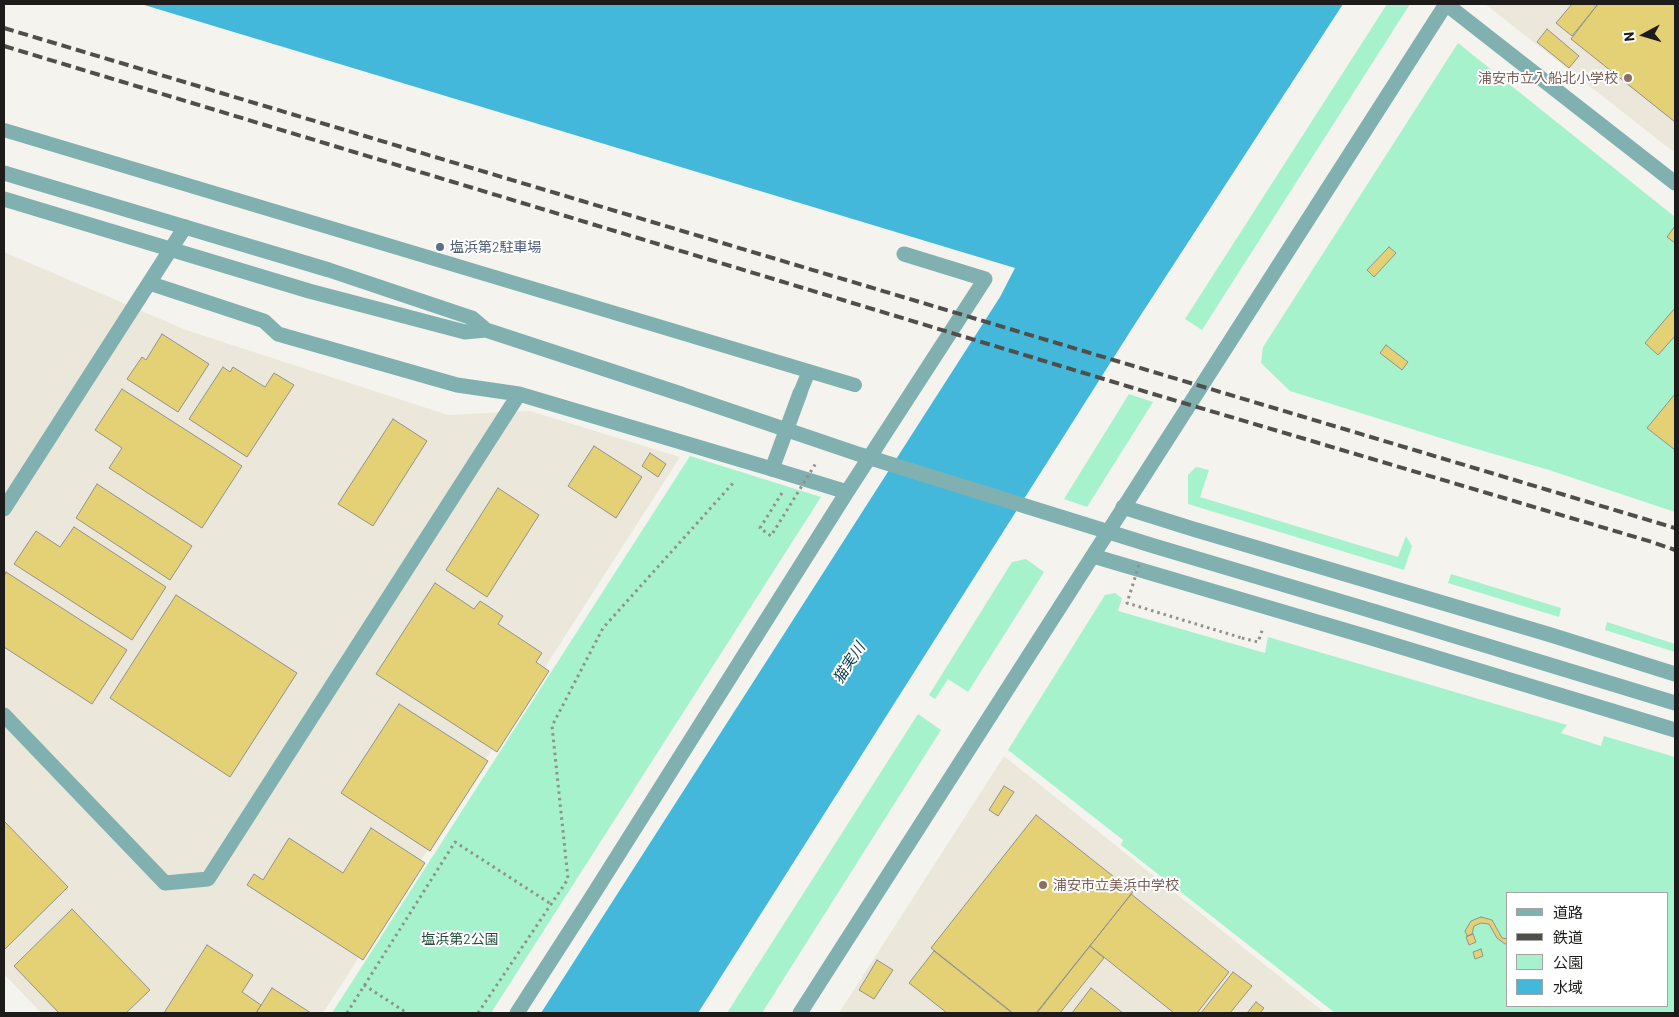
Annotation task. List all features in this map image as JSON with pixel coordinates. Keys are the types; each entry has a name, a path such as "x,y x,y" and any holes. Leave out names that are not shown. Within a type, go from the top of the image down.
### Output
{"street":[{"path":"800,1013 1446,4 1675,183"},
{"path":"4,173 329,270 472,318 486,330 861,455 1154,546 1675,702"},
{"path":"4,199 309,291 465,332 486,330"},
{"path":"4,509 185,227"},
{"path":"517,1013 602,882 847,492 985,279 904,254"},
{"path":"148,283 264,321 278,334 457,385 519,394 847,492"},
{"path":"772,469 800,393"},
{"path":"4,715 165,883 208,879 519,394"},
{"path":"1123,507 1486,615 1675,674"},
{"path":"1093,556 1675,730"}],"lane":[{"path":"4,130 854,384"},
{"path":"800,393 809,371"}],"path":[{"path":"782,493 760,528 771,536 816,463"},
{"path":"478,1013 568,879 552,726 603,628 750,464"},
{"path":"1139,565 1127,604 1258,642 1263,628"},
{"path":"346,1013 455,842 551,904"},
{"path":"364,985 407,1013"}],"shaded area":[{"name":"浦安市立入船北小学校","path":"1485,4 1675,4 1675,153"},
{"path":"4,252 186,330 448,415 530,411 680,457 323,1013 41,1013 4,974"},
{"name":"浦安市立美浜中学校","path":"1004,756 1325,1013 839,1013"}],"green space":[{"path":"1387,4 1410,4 1202,330 1185,319"},
{"path":"1458,43 1675,217 1675,512 1549,470 1290,391 1261,363 1263,347"},
{"path":"1129,394 1153,402 1087,507 1064,499"},
{"name":"塩浜第2公園","path":"690,456 821,497 491,1013 332,1013"},
{"path":"1196,467 1209,470 1200,497 1398,557 1406,536 1412,546 1404,570 1188,504 1188,475"},
{"path":"1026,559 1044,572 968,692 948,679 935,699 929,695 1012,562"},
{"path":"1451,574 1561,608 1559,617 1448,583"},
{"path":"1115,593 1122,598 1118,611 1265,653 1268,637 1567,725 1561,733 1601,746 1604,736 1675,757 1675,1013 1335,1013 1121,845 1123,840 1008,750 1105,595"},
{"path":"1607,622 1675,644 1675,652 1605,630"},
{"path":"918,714 941,730 762,1013 727,1013"}],"water":[{"name":"猫実川","path":"141,4 1343,4 1133,327 698,1013 541,1013 1000,297 1015,268"}],"building":[{"path":"1572,4 1598,4 1572,36 1556,23"},
{"path":"1598,4 1675,4 1675,122 1571,39"},
{"path":"1547,29 1579,56 1569,68 1537,42"},
{"path":"1675,226 1675,243 1667,237"},
{"path":"1389,247 1396,253 1374,277 1367,270"},
{"path":"1675,308 1675,336 1658,355 1645,343"},
{"path":"162,334 209,364 178,412 127,379 142,357 146,360"},
{"path":"1386,345 1408,362 1402,370 1380,353"},
{"path":"223,367 230,372 233,367 265,387 274,373 294,385 247,457 189,419"},
{"path":"122,389 242,466 202,528 109,468 122,448 95,430"},
{"path":"1675,394 1675,450 1647,428"},
{"path":"393,419 427,441 373,526 338,504"},
{"path":"594,446 642,477 616,518 568,486"},
{"path":"650,453 666,464 658,477 642,466"},
{"path":"97,484 192,546 170,580 76,518"},
{"path":"498,488 539,515 487,597 446,570"},
{"path":"74,527 166,587 132,640 14,564 36,531 60,547"},
{"path":"6,572 127,650 92,704 4,647 4,576"},
{"path":"435,583 474,609 480,601 503,616 498,624 542,653 536,662 549,671 497,752 376,674"},
{"path":"176,595 297,673 230,777 110,698"},
{"path":"399,704 488,761 430,851 341,793"},
{"path":"1004,786 1014,792 998,816 989,810"},
{"path":"1036,815 1133,892 1036,1013 1013,1013 931,948"},
{"path":"4,821 68,887 4,950"},
{"path":"371,828 425,863 363,960 247,885 254,874 263,880 289,838 343,873"},
{"path":"1131,894 1229,972 1197,1013 1174,1013 1090,946"},
{"path":"72,909 150,990 126,1013 59,1013 14,966"},
{"path":"1481,917 1492,920 1502,938 1506,939 1506,944 1497,938 1489,924 1481,923 1474,926 1472,934 1467,936 1465,931 1471,921"},
{"path":"1473,934 1476,942 1469,945 1466,937"},
{"path":"207,945 253,975 242,992 261,1005 256,1013 164,1013"},
{"path":"1090,946 1104,958 1060,1013 1037,1013"},
{"path":"1481,949 1483,956 1475,959 1473,952"},
{"path":"934,951 1012,1013 947,1013 909,983"},
{"path":"877,960 893,970 874,999 859,990"},
{"path":"1233,972 1252,986 1230,1013 1201,1013"},
{"path":"272,988 311,1013 256,1013"},
{"path":"1091,988 1123,1013 1072,1013"},
{"path":"1256,1002 1264,1008 1260,1013 1247,1013"}],"railway":[{"path":"4,28 1675,528"},
{"path":"4,46 1675,550"}],"place":[{"name":"浦安市立入船北小学校","path":"1628,78"},
{"name":"塩浜第2駐車場","path":"440,247"},
{"name":"浦安市立美浜中学校","path":"1043,885"}]}
